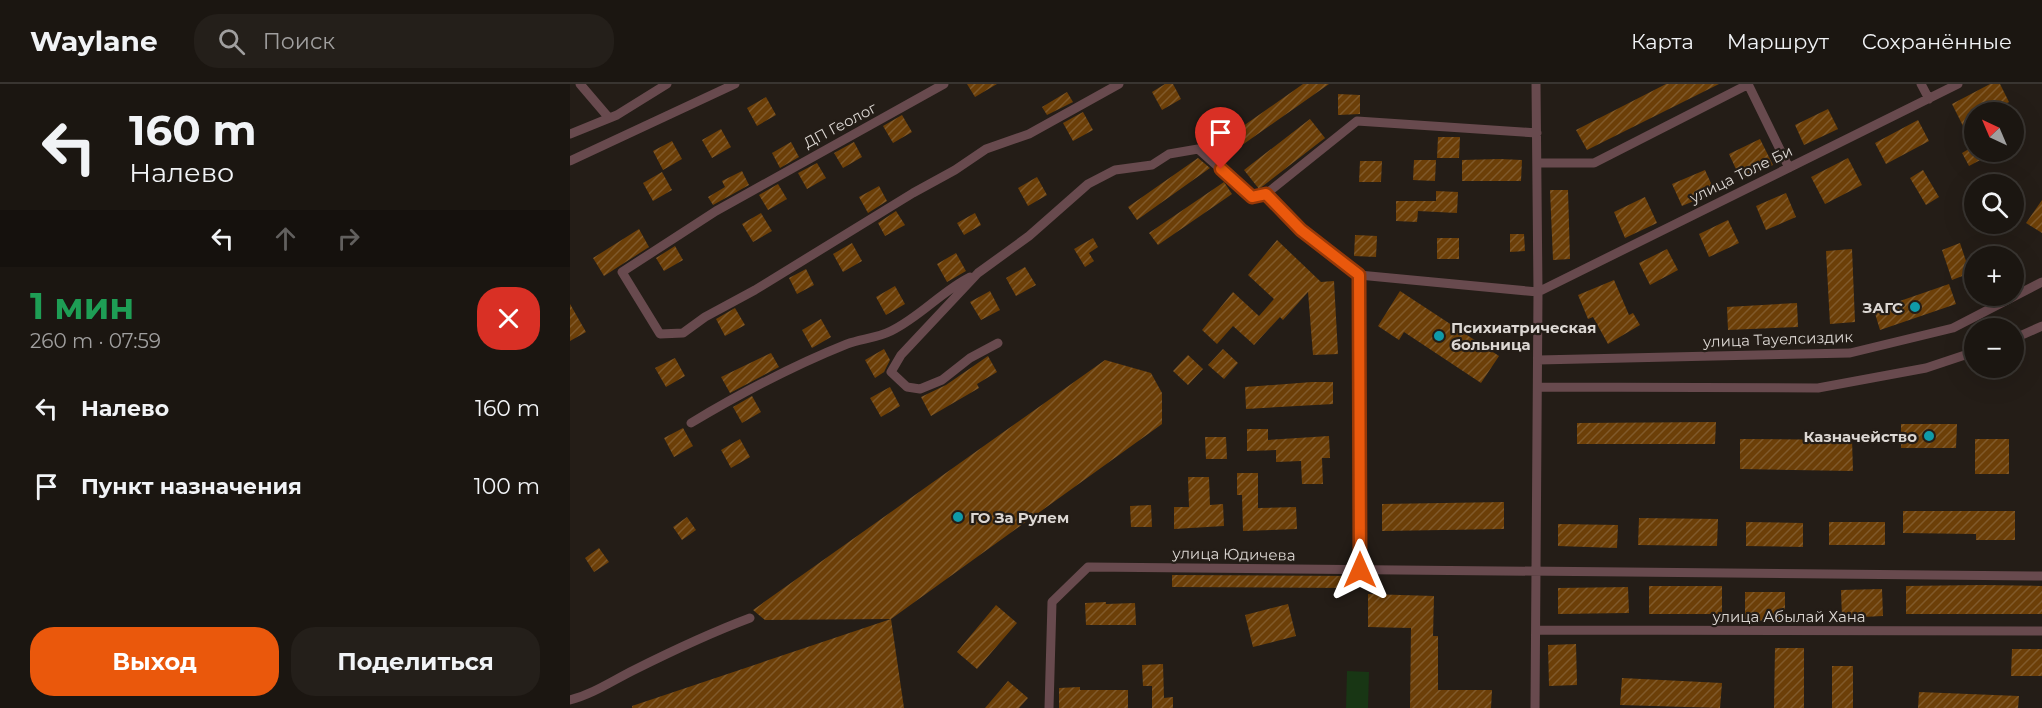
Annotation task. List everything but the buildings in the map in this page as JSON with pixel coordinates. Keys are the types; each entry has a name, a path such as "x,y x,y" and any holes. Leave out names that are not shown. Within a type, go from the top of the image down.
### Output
{"street":[{"path":"580,84 609,118"},
{"path":"570,134 609,118 667,84"},
{"path":"570,161 735,84"},
{"name":"ДП Геолог","path":"944,84 670,238 622,272 660,334 683,333 705,317 755,290 986,149 1029,134 1119,84"},
{"path":"1535,708 1538,387 1536,84"},
{"path":"1537,163 1594,163 1748,84 1789,168"},
{"path":"1921,84 1929,99"},
{"name":"улица Толе Би","path":"1538,292 1958,84"},
{"path":"691,423 757,385 813,359 849,343 890,332 955,284 978,273 1029,236 1088,184 1115,170 1152,165 1169,154 1198,149 1252,197 1266,194 1357,121 1537,133"},
{"path":"1266,194 1301,230 1359,275 1538,292"},
{"path":"978,273 901,356 891,372 907,387 920,388 942,380 970,358 998,343"},
{"path":"1359,275 1360,570"},
{"name":"улица Тауелсиздик","path":"1538,360 1850,354 1953,328 2042,282"},
{"path":"2024,334 2042,326"},
{"path":"1538,387 1818,388 1926,368 1964,355"},
{"name":"улица Юдичева","path":"1050,708 1052,602 1088,567 1536,572"},
{"path":"1536,572 2042,576"},
{"path":"570,700 589,695 640,667 715,631 750,618"},
{"name":"улица Абылай Хана","path":"1536,630 2042,631"}],"green space":[{"path":"1347,671 1369,672 1368,708 1346,708"}],"place":[{"name":"ЗАГС","path":"1915,307"},
{"name":"Психиатрическая больница","path":"1439,336"},
{"name":"Казначейство","path":"1929,436"},
{"name":"ГО За Рулем","path":"958,517"}],"route":[{"path":"1221,169 1252,197 1266,194 1301,230 1359,275 1360,570"}]}
